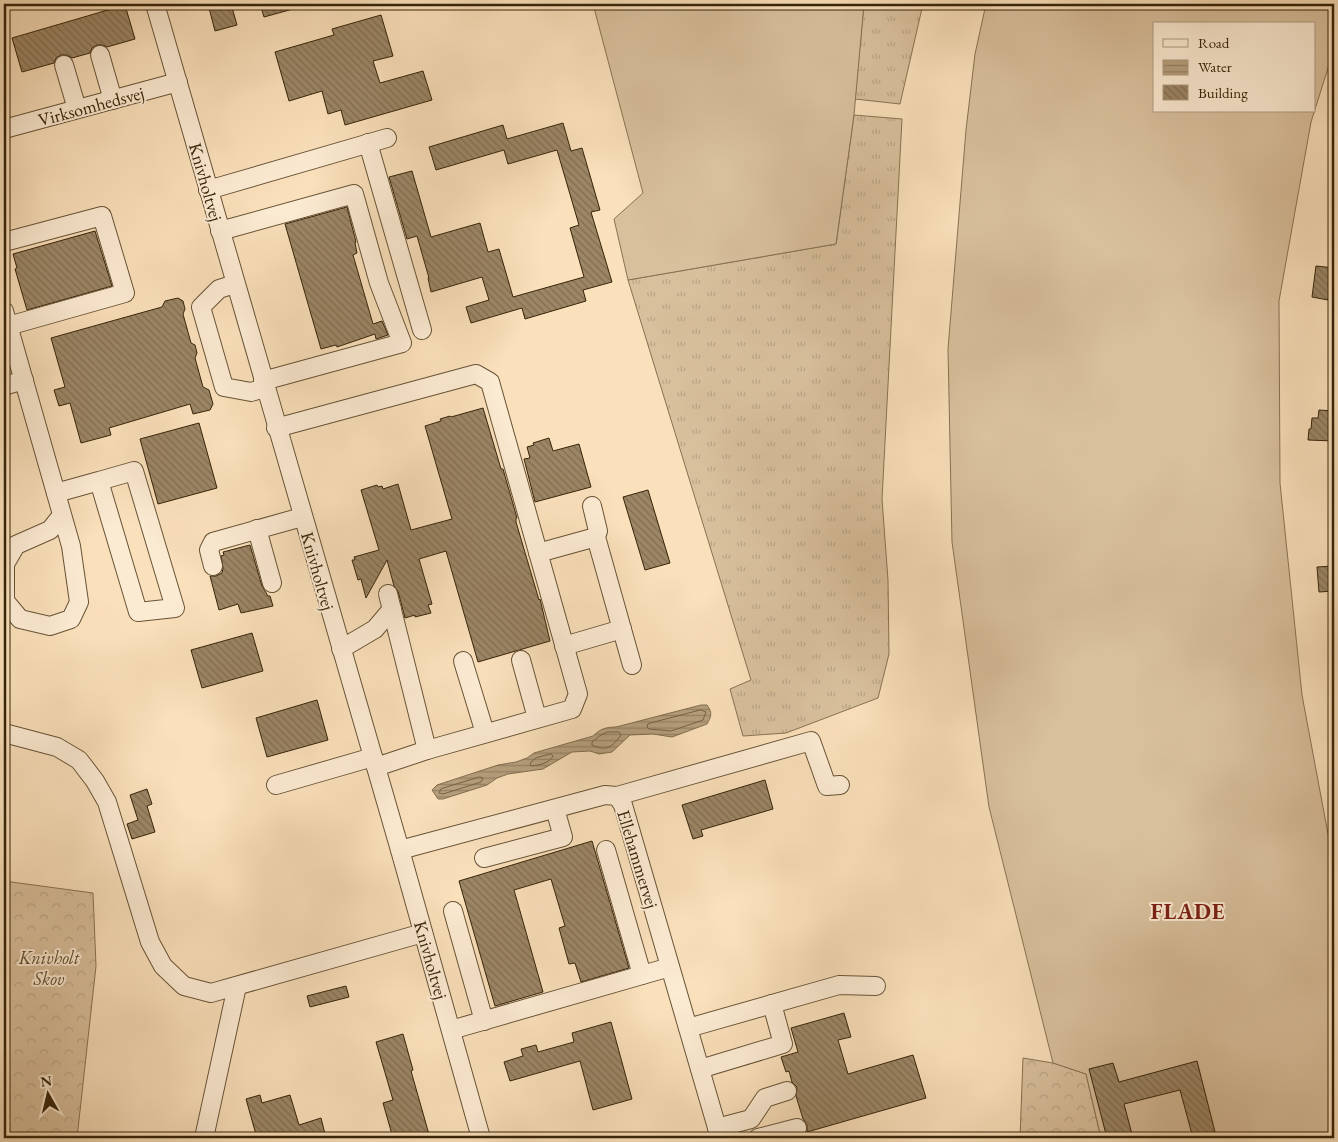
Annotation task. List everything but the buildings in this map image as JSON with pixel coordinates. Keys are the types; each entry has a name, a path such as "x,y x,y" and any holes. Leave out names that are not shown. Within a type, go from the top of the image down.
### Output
{"street":[{"name":"Knivholtvej","path":"155,4 276,428 400,850 481,1138"},
{"path":"100,55 113,100"},
{"path":"64,65 77,110"},
{"name":"Virksomhedsvej","path":"4,129 178,82"},
{"path":"208,190 387,138"},
{"path":"368,143 422,330"},
{"path":"220,231 354,194 379,283 402,343 264,385 251,392 224,387 201,307 219,288 235,284"},
{"path":"4,242 102,216 125,293 6,319 71,546 79,602 71,619 50,626 20,619 5,601 6,564 16,545 50,530 62,515"},
{"path":"276,428 476,374 490,382 578,694 572,708 427,750 276,786"},
{"path":"4,386 24,380"},
{"path":"56,493 134,471 175,608 138,612 99,481"},
{"path":"592,506 598,531 596,537 632,665"},
{"path":"213,566 209,550 213,542 302,517"},
{"path":"257,529 272,583"},
{"path":"538,553 596,537"},
{"path":"341,649 375,629 390,601 427,750"},
{"path":"564,646 622,630"},
{"path":"520,660 537,718"},
{"path":"463,661 485,733"},
{"path":"4,733 57,748 79,760 95,781 107,802 150,942 163,966 184,986 211,993 423,933"},
{"path":"616,796 811,741 827,786 840,785"},
{"name":"Ellehammervej","path":"400,850 606,796 616,796 622,805 719,1133"},
{"path":"484,858 563,837 555,809"},
{"path":"606,850 642,975"},
{"path":"453,911 484,1021"},
{"path":"451,1030 670,967"},
{"path":"688,1028 840,985 876,986"},
{"path":"204,1138 237,986"},
{"path":"700,1068 783,1044 772,1004"},
{"path":"719,1133 751,1119 765,1098 786,1091"},
{"path":"751,1119 757,1138 797,1128"}],"green space":[{"path":"593,4 864,4 854,115 836,244 628,280 614,219 643,193"},
{"path":"864,4 923,4 900,104 855,99"},
{"path":"986,4 1334,4 1334,49 1316,106 1316,22 1153,22 1153,112 1314,112 1279,301 1280,483 1302,695 1334,866 1334,1138 1101,1138 1086,1074 1053,1063 989,807 952,542 948,349 966,130 975,54"},
{"path":"854,115 902,119 882,499 888,580 889,654 878,698 786,733 743,736 730,689 751,680 628,280 836,244"},
{"name":"Knivholt Skov","path":"4,881 93,893 96,966 77,1138 4,1138"},
{"path":"1023,1058 1053,1063 1086,1074 1101,1138 1020,1138"}],"water":[{"path":"707,705 711,713 707,724 672,737 653,734 630,735 612,752 599,754 590,751 572,752 543,769 508,774 497,778 487,785 443,799 438,799 432,790 437,785 498,765 516,762 534,753 593,736 609,727 616,727"}],"district":[{"name":"FLADE","path":"1188,911"}]}
